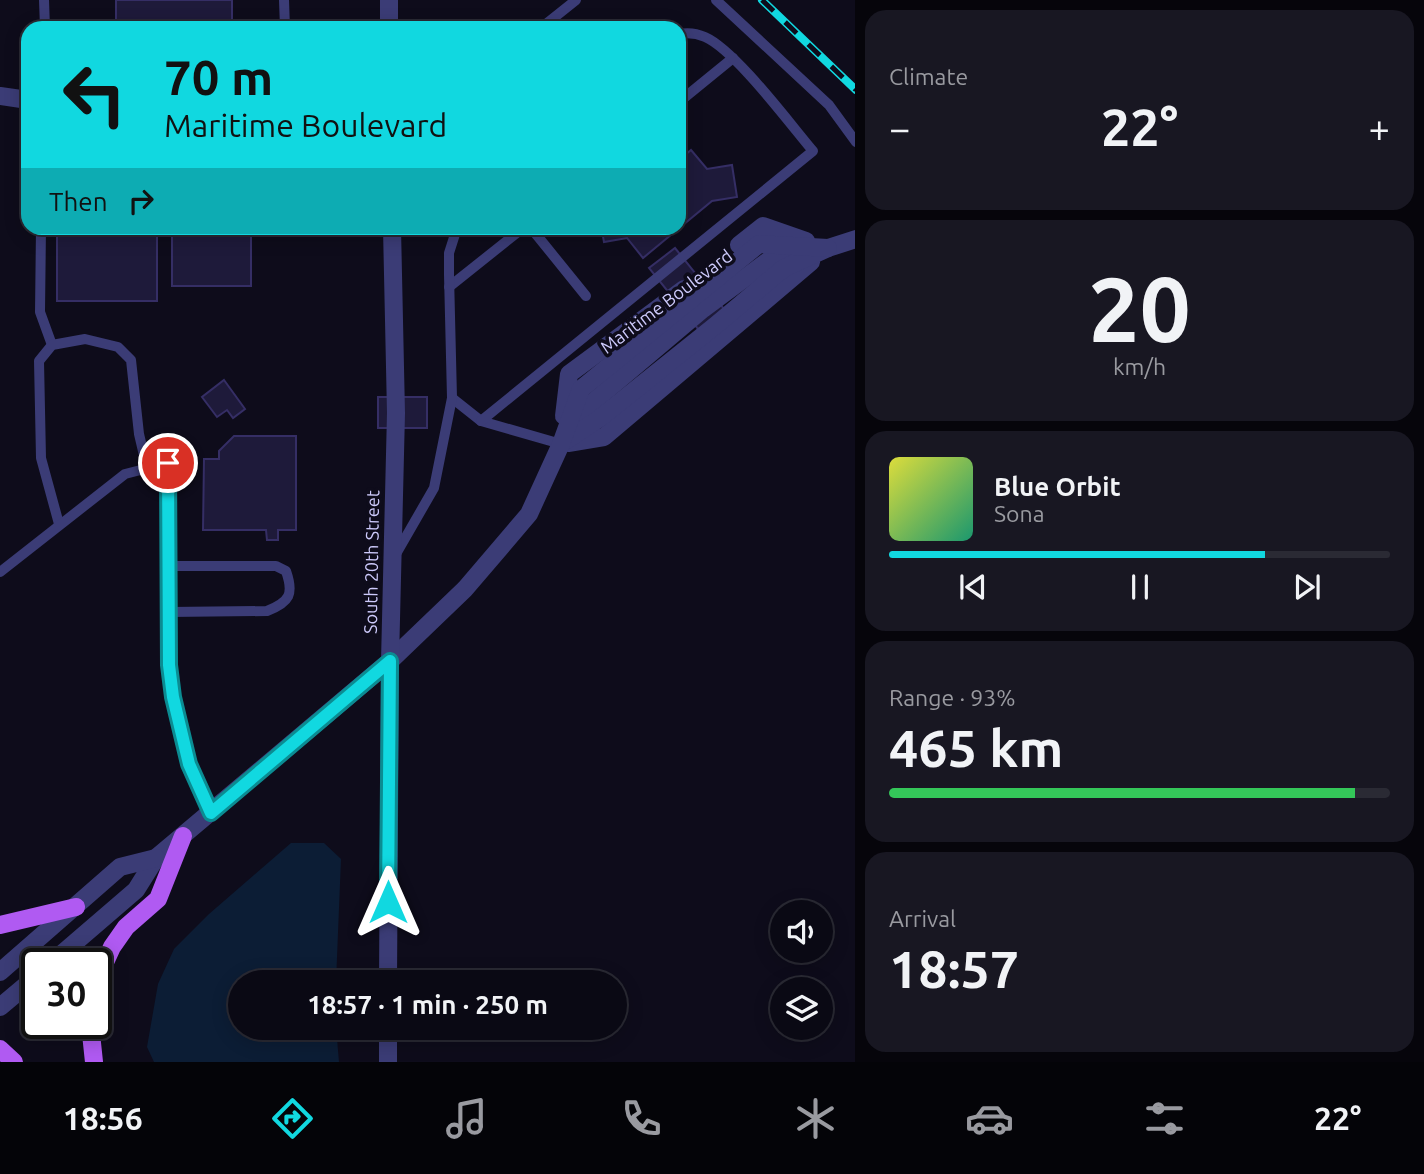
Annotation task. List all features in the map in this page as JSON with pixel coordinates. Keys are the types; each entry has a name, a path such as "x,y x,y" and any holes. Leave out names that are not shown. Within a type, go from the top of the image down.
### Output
{"main road":[{"path":"112,948 126,927 158,899 183,836"},
{"path":"0,925 76,906"},
{"path":"92,1039 94,1062"},
{"path":"0,1049 14,1062"}],"street":[{"path":"389,0 389,21"},
{"path":"0,96 21,99"},
{"name":"South 20th Street","path":"388,970 390,661 396,413 392,235"},
{"name":"Maritime Boulevard","path":"561,444 621,401 716,326 783,268 855,239"},
{"name":"Maritime Boulevard","path":"69,948 136,890 156,858 390,661 466,589 529,514 561,444 582,389 759,244 828,248"},
{"name":"Maritime Boulevard","path":"0,972 120,867 156,858"},
{"path":"0,1007 21,989"},
{"path":"388,1040 388,1062"}],"lane":[{"path":"44,0 45,21"},
{"path":"285,0 285,21"},
{"path":"550,21 576,0"},
{"path":"716,0 828,105 855,142"},
{"path":"481,421 813,151 733,58 707,38 686,32"},
{"path":"686,96 733,58"},
{"path":"41,235 40,312 52,345"},
{"path":"392,560 434,488 452,398 450,253 455,235"},
{"path":"450,287 514,235"},
{"path":"537,235 586,296"},
{"path":"59,524 41,458 39,361 52,345 85,339 118,347 131,360 139,434 147,468"},
{"path":"452,398 481,421 561,444"},
{"path":"0,572 125,474 168,463 169,665 173,697 189,764 211,813"},
{"path":"169,566 276,566 286,570 291,584 288,598 282,605 267,611 169,612"}],"water":[{"path":"291,843 324,843 341,859 336,970 228,970 228,1040 337,1040 339,1062 154,1062 147,1047 158,984 174,949 209,914"}],"building":[{"path":"116,0 232,0 232,21 116,21"},
{"path":"691,150 707,169 732,165 737,197 712,201 686,222 686,154"},
{"path":"57,235 157,235 157,301 57,301"},
{"path":"172,235 251,235 251,286 172,286"},
{"path":"603,235 671,235 643,258 627,238 604,242"},
{"path":"675,248 741,330 715,350 649,268"},
{"path":"224,380 245,409 233,418 227,410 217,417 202,397"},
{"path":"378,397 427,397 427,428 378,428"},
{"path":"234,436 296,436 296,530 278,530 278,540 267,540 266,530 203,530 204,459 219,459 219,451"}],"railway":[{"path":"762,0 855,89"}],"route":[{"path":"168,463 169,665 173,697 189,764 211,813 390,661 388,902"}]}
